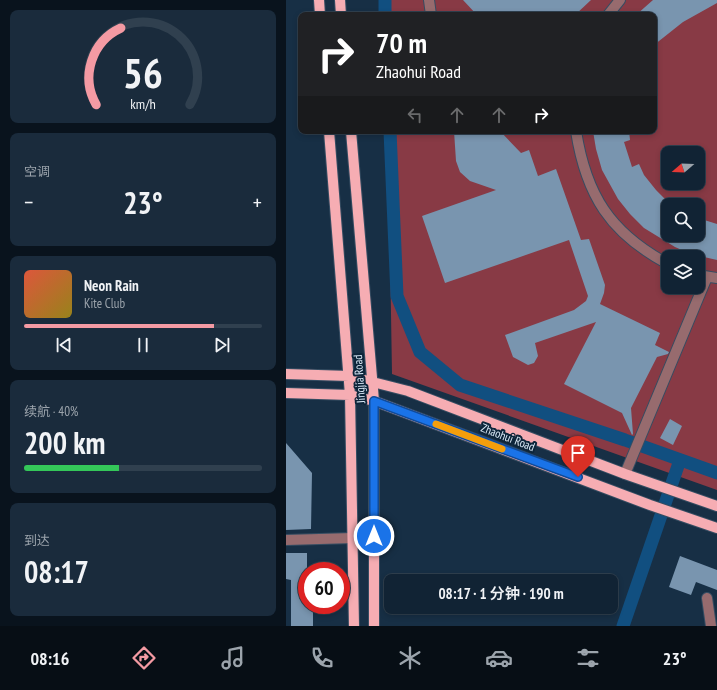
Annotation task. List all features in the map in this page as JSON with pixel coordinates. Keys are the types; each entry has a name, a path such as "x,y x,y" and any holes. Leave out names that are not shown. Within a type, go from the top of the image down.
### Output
{"main road":[{"path":"319,0 320,12"},
{"path":"340,0 341,12"},
{"name":"Jingjia Road","path":"329,134 350,395 354,626"},
{"name":"Jingjia Road","path":"351,134 374,401 374,626"},
{"name":"Zhaohui Road","path":"286,374 349,376 408,391 625,474 717,506"},
{"name":"Zhaohui Road","path":"286,393 350,395 374,401 650,505 717,528"}],"lane":[{"path":"429,0 431,12"},
{"path":"610,12 620,0"},
{"path":"577,134 584,169 593,193 603,211 622,232 644,251 661,260"},
{"path":"705,276 717,278"},
{"path":"625,474 695,294"},
{"path":"286,540 353,538"},
{"path":"707,598 711,626"}],"shaded area":[{"path":"385,0 717,0 717,490 392,374 388,134 657,134 657,12 386,12"}],"building":[{"path":"463,0 591,0 578,12 474,12"},
{"path":"653,0 717,0 717,3 683,22 657,43 657,12 639,12"},
{"path":"454,134 503,134 521,153 529,150 538,176 556,169 581,240 589,239 605,285 600,304 660,333 655,345 669,352 668,354 657,357 631,408 632,435 622,413 564,384 596,322 535,343 538,356 534,363 528,365 513,357 505,335 574,310 586,301 588,296 569,240 445,283 422,216 496,190 470,181 460,172 456,161"},
{"path":"594,134 629,134 630,140 624,142 632,167 639,164 644,175 664,198 661,198 661,238 644,228 630,214 618,199 602,170"},
{"path":"705,220 717,224 717,260 705,257 705,250 682,250 667,242 705,242"},
{"path":"670,419 682,426 673,445 660,438"},
{"path":"286,443 312,473 311,529 286,530"},
{"path":"286,553 307,553 307,562 298,562 298,614 313,614 313,626 291,626 291,580 286,579"},
{"path":"680,556 717,570 717,590 696,582 691,595 669,587"}],"waterway":[{"path":"385,0 385,12"},
{"path":"390,134 397,296 420,352 460,385 625,440 717,473"},
{"path":"623,626 680,460"}],"slow traffic":[{"path":"436,424 502,449"}],"route":[{"path":"374,536 374,401 578,477"}]}
